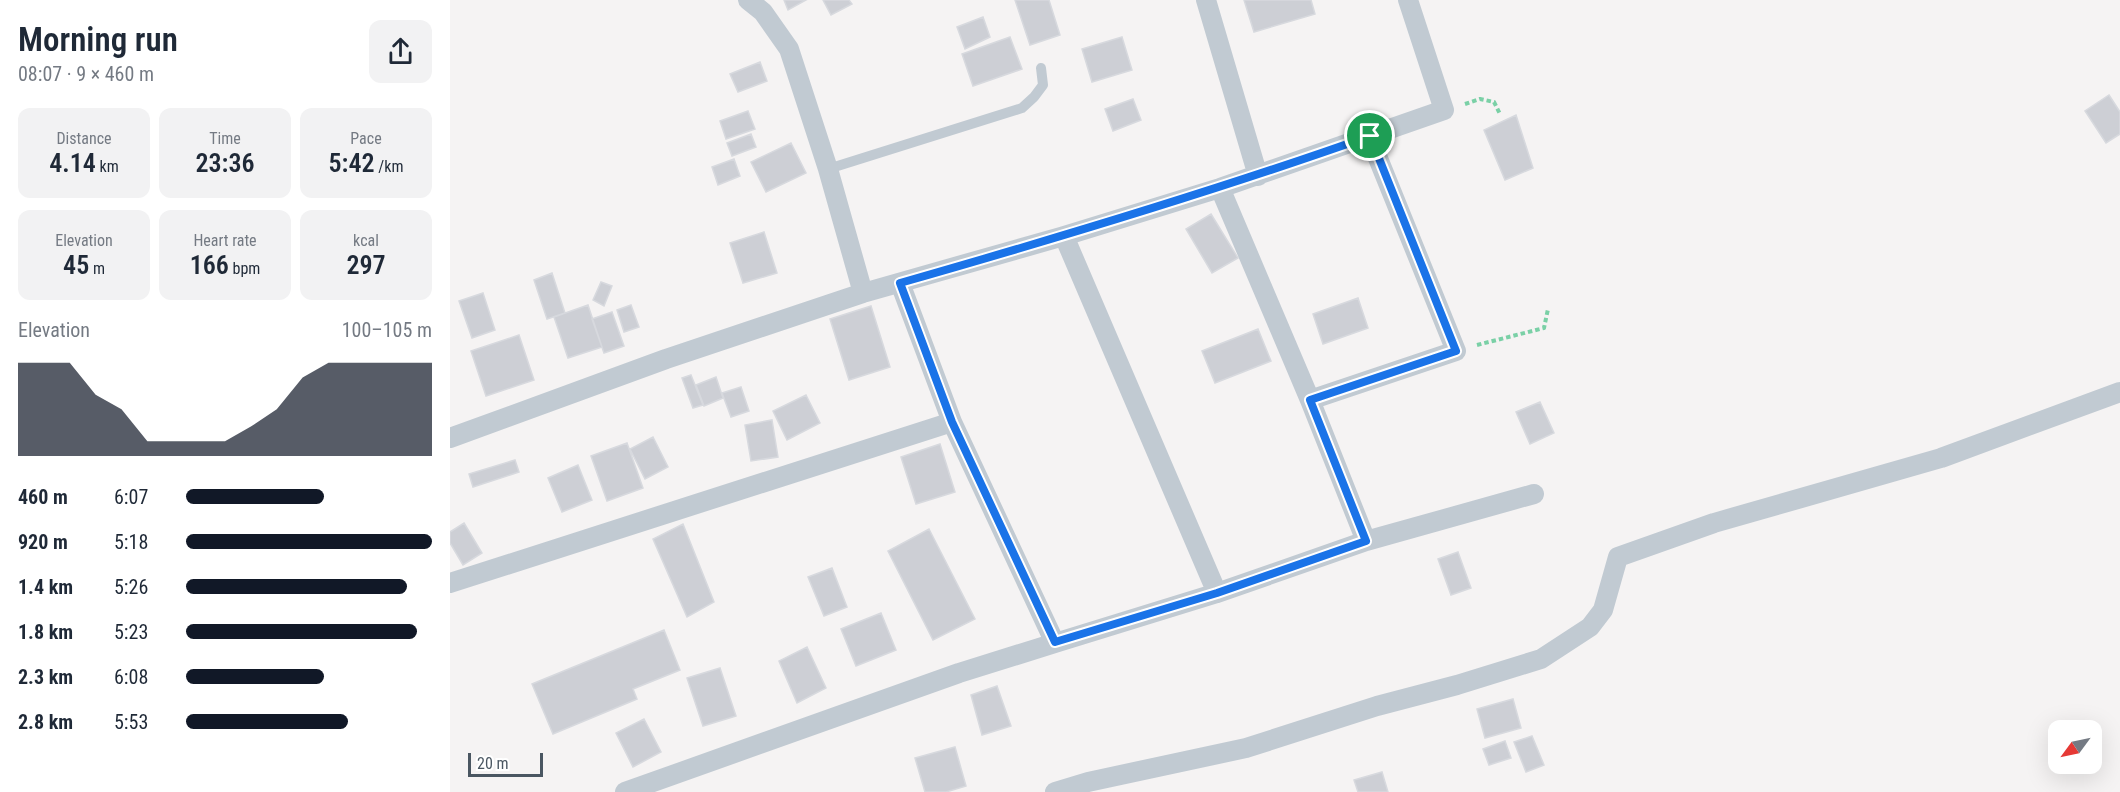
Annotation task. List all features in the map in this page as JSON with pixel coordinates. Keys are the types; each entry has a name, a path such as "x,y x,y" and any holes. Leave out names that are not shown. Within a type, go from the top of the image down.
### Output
{"street":[{"path":"748,0 763,12 789,49 828,169 864,293"},
{"path":"1206,0 1258,176"},
{"path":"450,438 666,359 864,293 1064,236 1220,188 1444,110 1408,0"},
{"path":"1310,400 1456,351 1370,136"},
{"path":"1220,188 1310,400 1366,541"},
{"path":"1064,236 1217,593"},
{"path":"900,283 952,422 1055,642"},
{"path":"1055,792 1088,782 1246,748 1377,706 1457,685 1541,659 1590,627 1603,610 1618,557 1714,523 1941,458 2120,392"},
{"path":"450,583 952,422"},
{"path":"625,792 905,691 1217,593 1366,541 1534,494"}],"lane":[{"path":"828,169 1022,108 1043,85 1041,68"}],"path":[{"path":"1444,110 1480,99 1494,102 1500,114"},
{"path":"1456,351 1544,328 1548,309"}],"building":[{"path":"784,0 806,0 788,10"},
{"path":"823,0 849,0 852,4 831,15"},
{"path":"1015,0 1049,0 1060,35 1030,45"},
{"path":"1244,0 1311,0 1315,14 1254,32"},
{"path":"983,17 990,37 965,49 957,27"},
{"path":"1010,37 1022,69 973,86 962,54"},
{"path":"1122,37 1132,70 1092,82 1082,49"},
{"path":"760,62 767,81 738,92 730,74"},
{"path":"2109,95 2120,112 2120,134 2106,143 2085,111"},
{"path":"1133,99 1141,120 1113,131 1105,109"},
{"path":"748,111 755,129 726,139 720,121"},
{"path":"1516,115 1533,168 1505,180 1484,130"},
{"path":"751,134 756,147 732,156 727,143"},
{"path":"791,143 806,173 766,192 751,162"},
{"path":"734,159 740,176 718,185 712,167"},
{"path":"1211,214 1238,258 1212,273 1186,229"},
{"path":"764,232 777,273 743,283 730,243"},
{"path":"552,273 565,313 547,319 534,280"},
{"path":"601,282 612,286 604,306 593,300"},
{"path":"483,293 495,330 472,338 459,301"},
{"path":"1358,298 1368,328 1323,344 1313,314"},
{"path":"588,305 602,347 568,358 554,317"},
{"path":"631,305 639,327 624,332 617,310"},
{"path":"871,306 890,367 849,380 830,319"},
{"path":"612,312 624,346 604,353 592,319"},
{"path":"1258,329 1271,361 1215,383 1202,351"},
{"path":"519,335 534,380 486,396 471,351"},
{"path":"691,375 703,405 693,408 682,378"},
{"path":"716,377 723,398 704,406 696,385"},
{"path":"741,387 749,411 731,417 722,393"},
{"path":"806,395 820,423 787,440 773,411"},
{"path":"1540,402 1554,433 1530,444 1516,412"},
{"path":"772,420 778,457 751,461 745,425"},
{"path":"653,437 668,467 645,479 630,449"},
{"path":"627,443 643,488 607,501 591,456"},
{"path":"940,444 955,492 916,504 901,457"},
{"path":"515,460 519,472 473,487 469,474"},
{"path":"578,465 592,500 562,512 548,478"},
{"path":"464,523 482,553 463,565 450,543 450,532"},
{"path":"683,524 714,602 687,617 653,539"},
{"path":"929,529 975,619 933,640 888,551"},
{"path":"1458,552 1471,588 1451,595 1438,559"},
{"path":"832,568 847,607 824,616 808,577"},
{"path":"881,613 896,650 856,666 841,629"},
{"path":"664,630 680,670 633,689 637,699 553,734 532,684"},
{"path":"807,647 826,688 797,703 779,661"},
{"path":"720,668 736,716 703,726 687,678"},
{"path":"997,686 1011,726 982,735 971,695"},
{"path":"1513,699 1521,728 1485,738 1477,709"},
{"path":"644,719 661,752 633,767 616,733"},
{"path":"1532,736 1544,765 1526,772 1514,742"},
{"path":"1505,741 1511,758 1489,765 1483,749"},
{"path":"955,747 966,786 946,792 925,792 915,758"},
{"path":"1382,772 1388,792 1358,792 1354,780"}],"route":[{"path":"1370,136 1456,351 1310,400 1366,541 1217,593 1055,642 952,422 900,283 1220,188 1370,136"}]}
